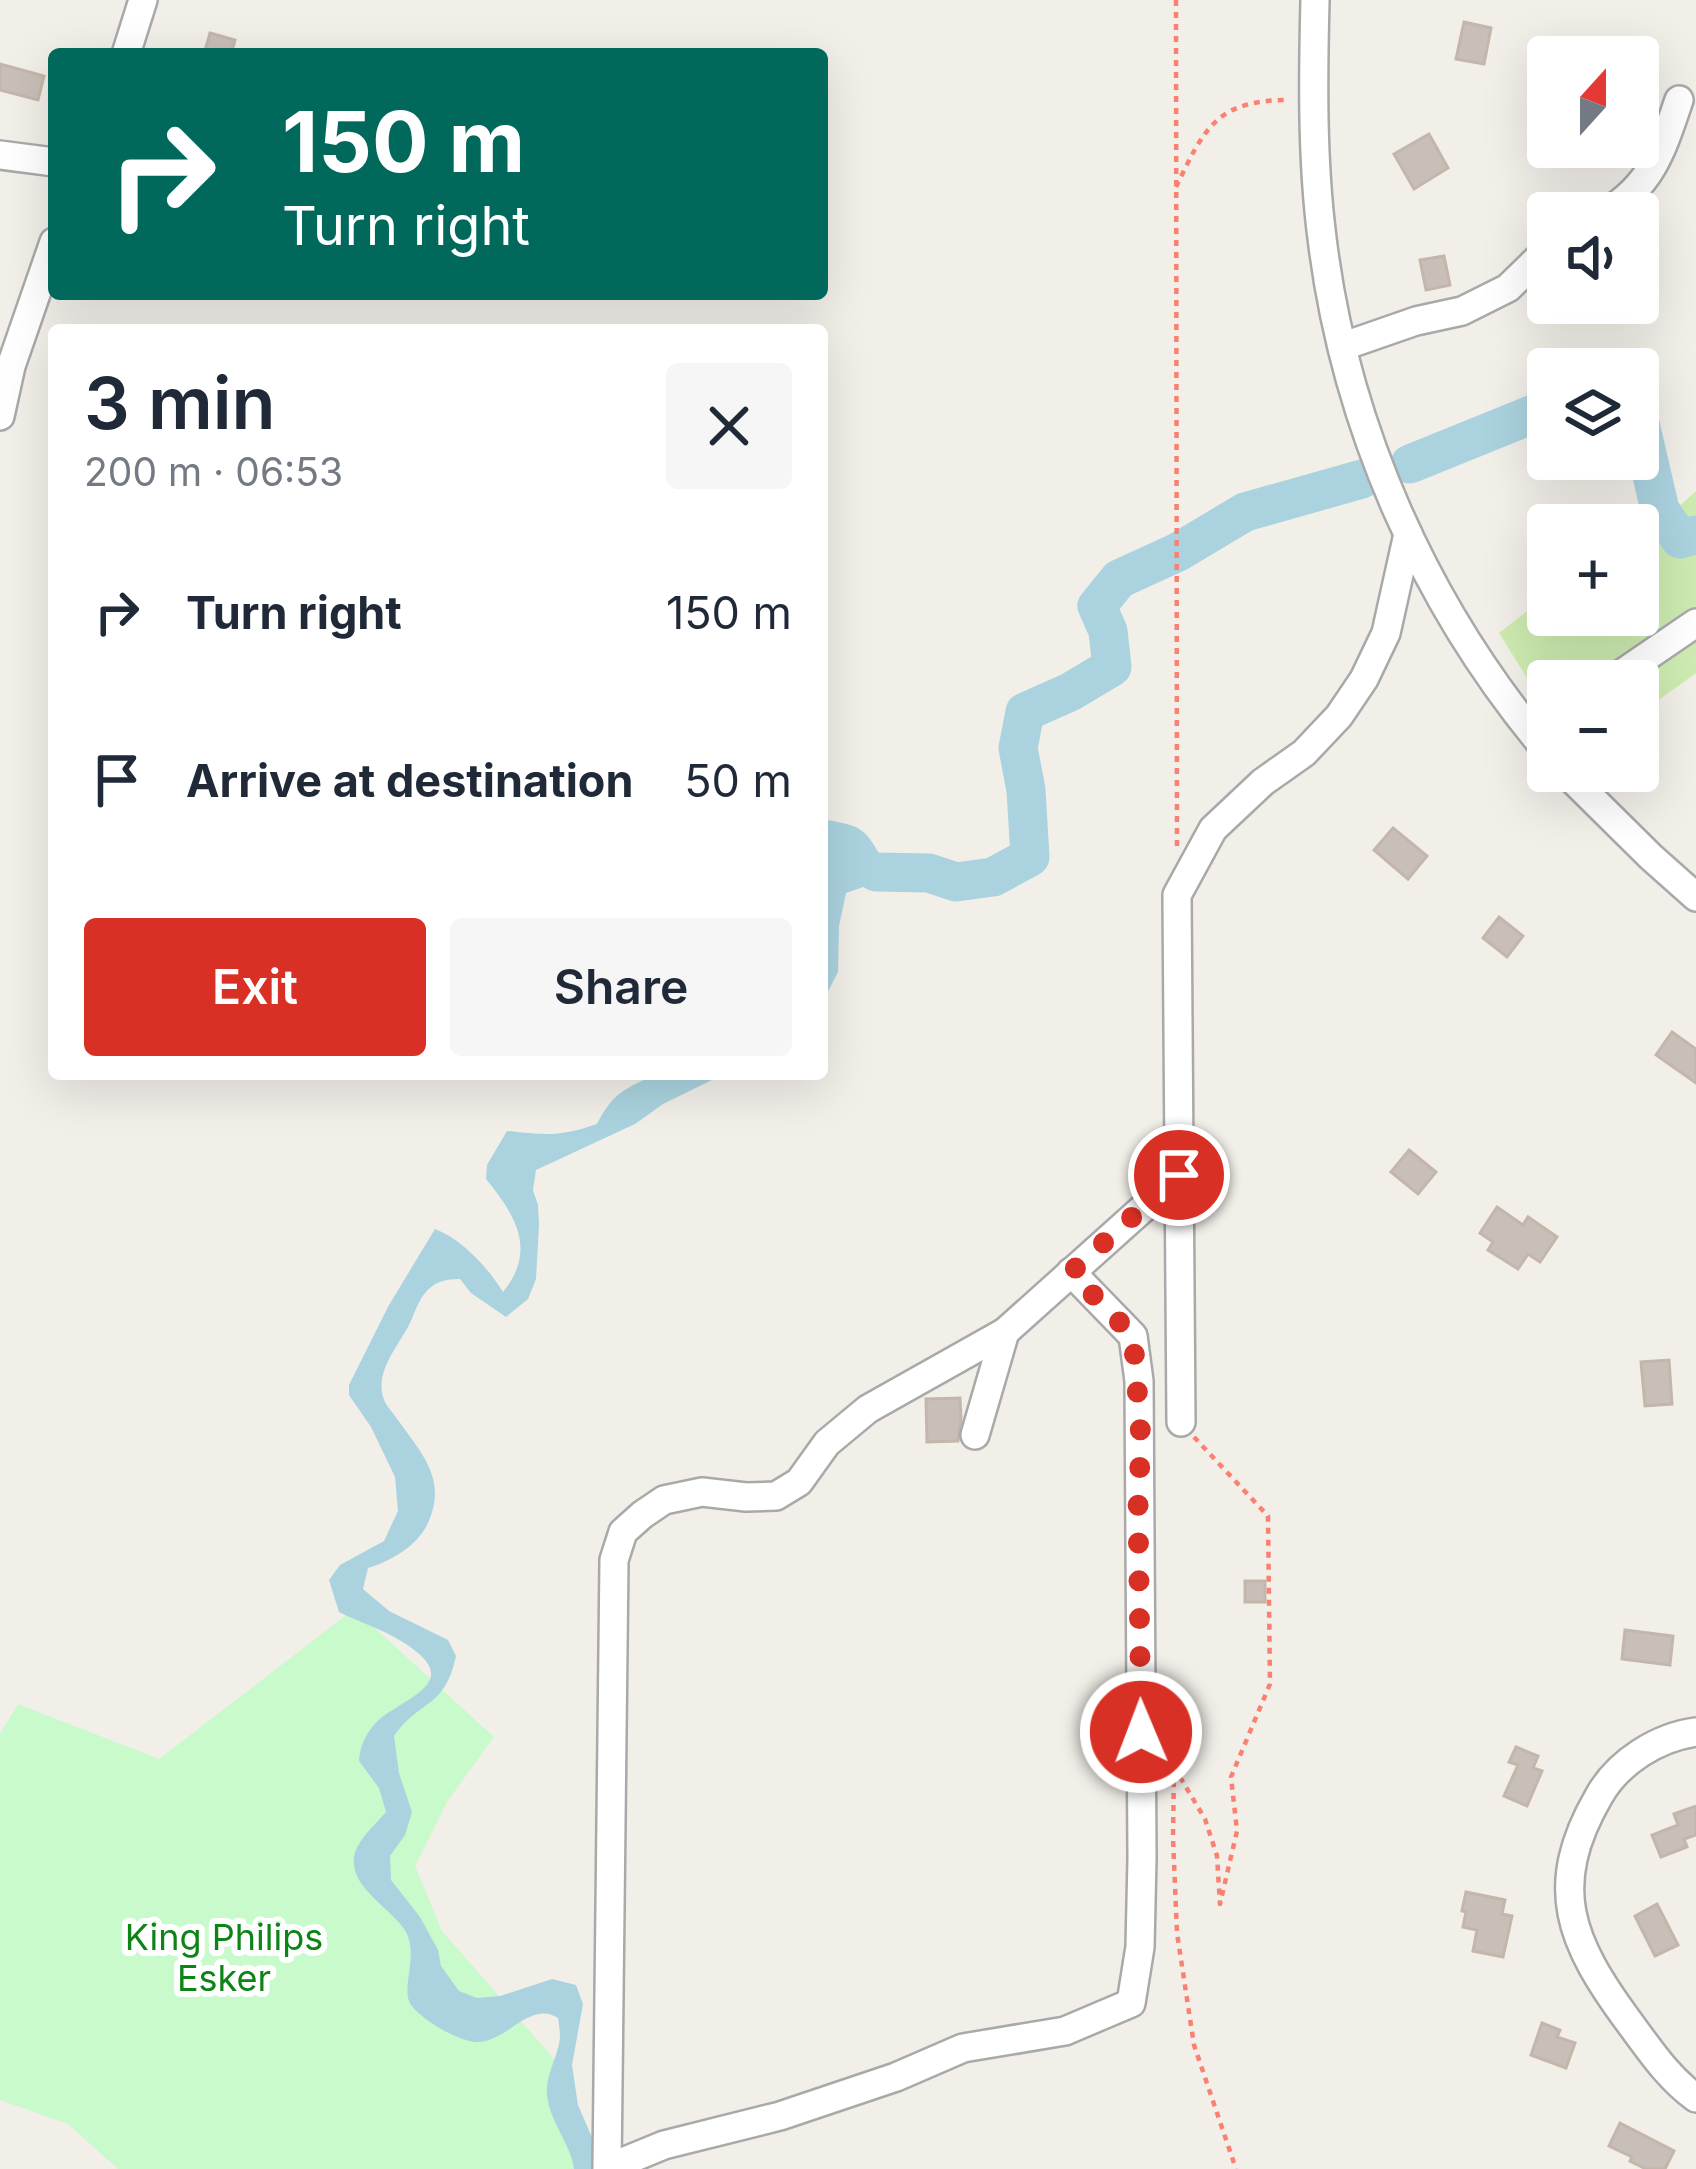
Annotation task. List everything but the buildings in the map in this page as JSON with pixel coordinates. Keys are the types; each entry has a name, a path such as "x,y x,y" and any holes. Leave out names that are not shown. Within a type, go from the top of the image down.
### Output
{"street":[{"path":"128,48 143,0"},
{"path":"1315,0 1313,100 1322,239 1372,448 1444,607 1527,709"},
{"path":"1633,192 1653,171 1679,100"},
{"path":"0,155 48,161"},
{"path":"0,416 10,366 48,259"},
{"path":"1344,346 1462,310 1508,288 1527,269"},
{"path":"1180,1422 1177,895 1213,829 1263,782 1304,753 1364,680 1386,633 1408,534"},
{"path":"1642,660 1696,623"},
{"path":"1585,792 1696,896"},
{"path":"1071,1272 1133,1336 1138,1381 1141,1947 1131,2003 1065,2031 963,2048 876,2084 779,2116 664,2145 608,2169 614,1560 623,1532 664,1500 702,1492 776,1496 799,1482 827,1443 868,1409 1005,1332 1071,1272 1179,1175"},
{"path":"975,1435 1005,1332"},
{"path":"1696,1732 1657,1744 1605,1786 1582,1825 1568,1876 1570,1909 1582,1947 1605,1989 1655,2059 1696,2098"}],"path":[{"path":"1176,0 1177,850"},
{"path":"1176,188 1212,121 1243,105 1313,100"},
{"path":"1180,1422 1268,1516 1270,1684 1231,1778 1237,1831 1220,1904 1217,1856 1204,1820 1174,1767 1176,1909 1194,2045 1236,2169"}],"green space":[{"path":"1696,491 1696,673 1659,700 1659,660 1527,660 1527,678 1499,633 1527,611 1527,636 1659,636 1659,522"},
{"name":"King Philips Esker","path":"354,1609 494,1737 447,1802 415,1866 442,1931 554,2059 595,2169 118,2169 68,2124 0,2100 0,1734 18,1704 159,1759"}],"water":[{"path":"828,820 862,831 883,860 929,873 909,892 869,885 846,893 839,926 838,972 828,991"},
{"path":"645,1080 712,1080 635,1124 536,1170 536,1279 528,1299 506,1317 471,1293 460,1279 435,1284 421,1300 387,1363 382,1392 429,1467 433,1509 409,1547 368,1568 363,1589 389,1611 448,1640 456,1656 445,1686 394,1736 399,1773 412,1812 405,1835 390,1856 391,1880 420,1917 441,1966 459,1991 477,1998 500,1996 552,1979 576,1985 583,2004 572,2065 578,2105 594,2142 595,2169 574,2169 547,2095 560,2038 558,2018 535,2015 479,2042 429,2021 408,1998 411,1952 406,1932 358,1879 356,1851 386,1812 379,1788 359,1761 361,1747 383,1716 422,1690 430,1680 430,1669 422,1656 401,1641 339,1612 329,1580 340,1565 384,1541 398,1511 395,1477 349,1395 349,1385 389,1305 435,1229 474,1256 503,1292 519,1262 518,1234 506,1206 486,1179 487,1165 507,1131 553,1134 597,1124 621,1092"}],"waterway":[{"path":"1410,464 1527,417"},
{"path":"876,872 929,873 956,882 993,877 1030,857 1018,748 1025,712 1112,667 1108,631 1097,606 1119,579 1178,552 1245,512 1362,479"},
{"path":"1653,480 1660,510 1680,539 1696,535"}],"route":[{"path":"1141,1732 1141,1439 1133,1336 1071,1272 1179,1175"}]}
